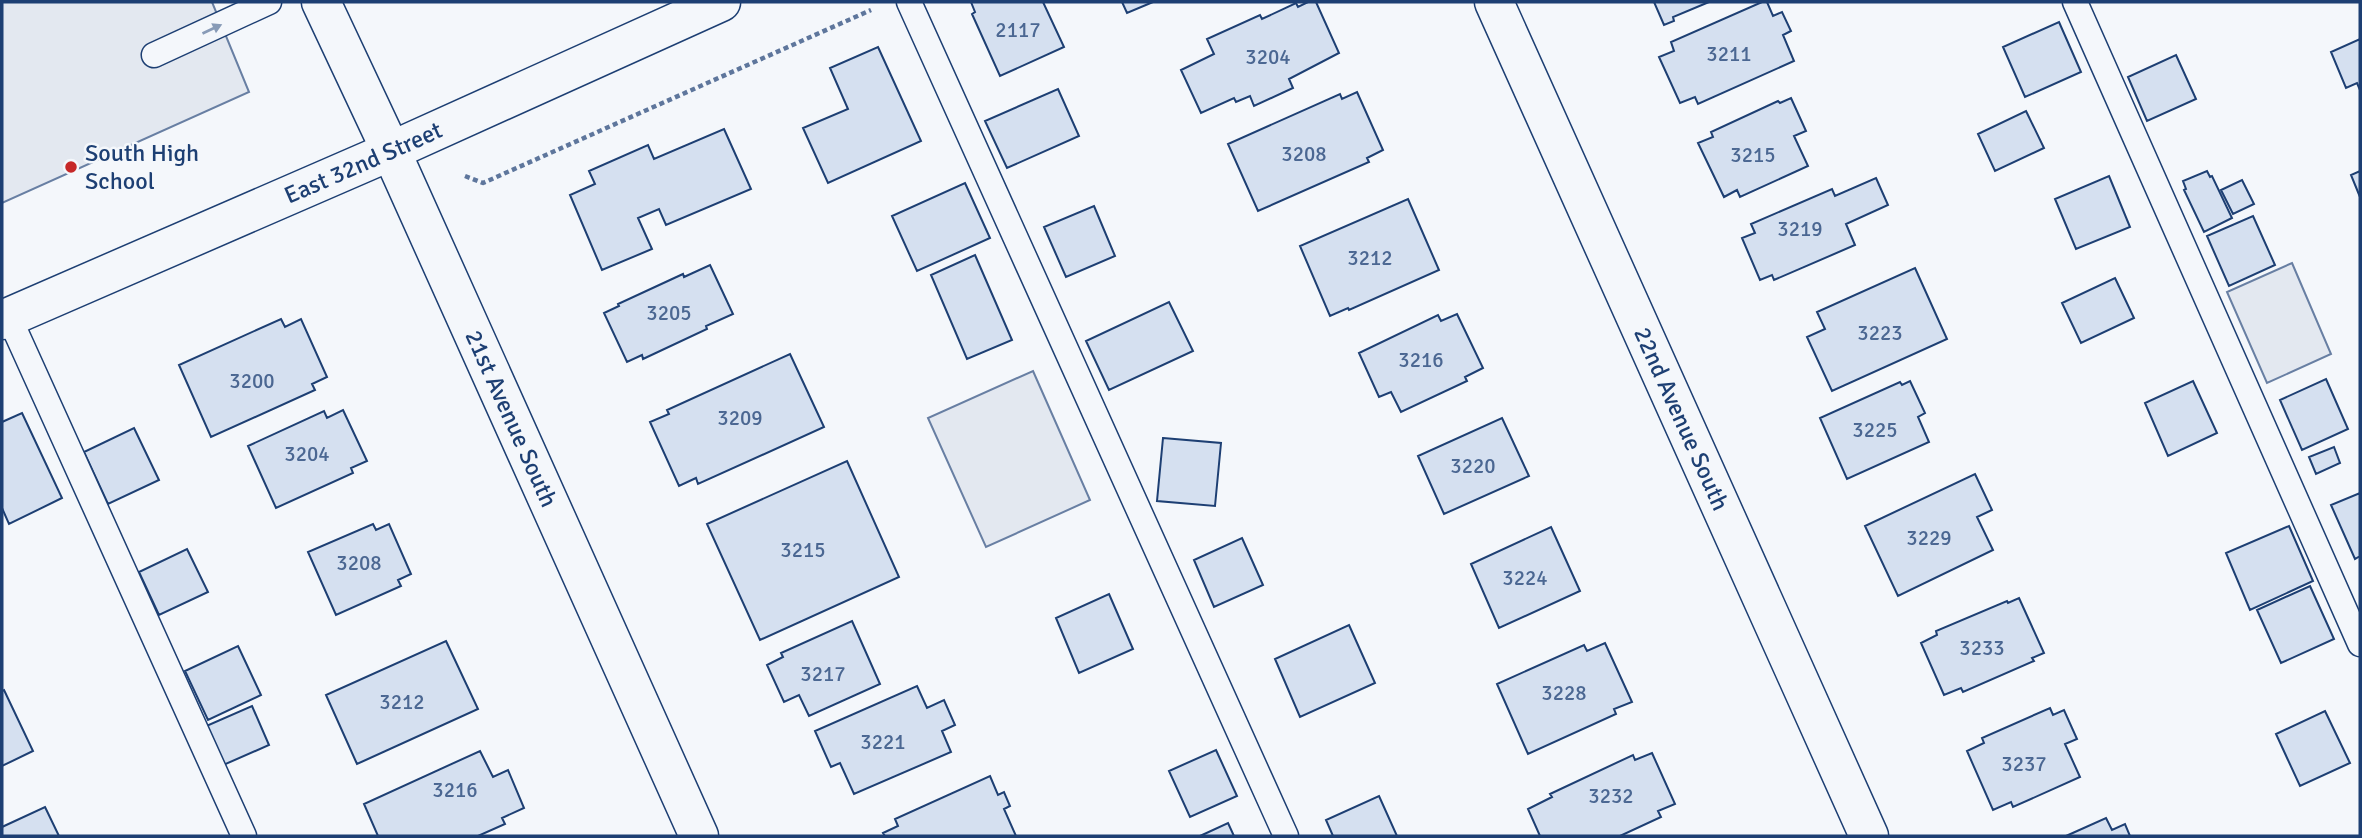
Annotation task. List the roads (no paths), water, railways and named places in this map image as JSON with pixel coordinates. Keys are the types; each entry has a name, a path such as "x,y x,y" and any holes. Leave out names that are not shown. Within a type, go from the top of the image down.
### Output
{"street":[{"name":"21st Avenue South","path":"321,2 391,151 699,836"},
{"name":"East 32nd Street","path":"6,318 391,151 722,2"},
{"name":"22nd Avenue South","path":"1494,2 1870,836"}],"lane":[{"path":"154,55 269,2"},
{"path":"909,2 1286,836"},
{"path":"2075,2 2360,644"},
{"path":"6,318 244,836"}],"place":[{"name":"South High School","path":"71,167"}]}
